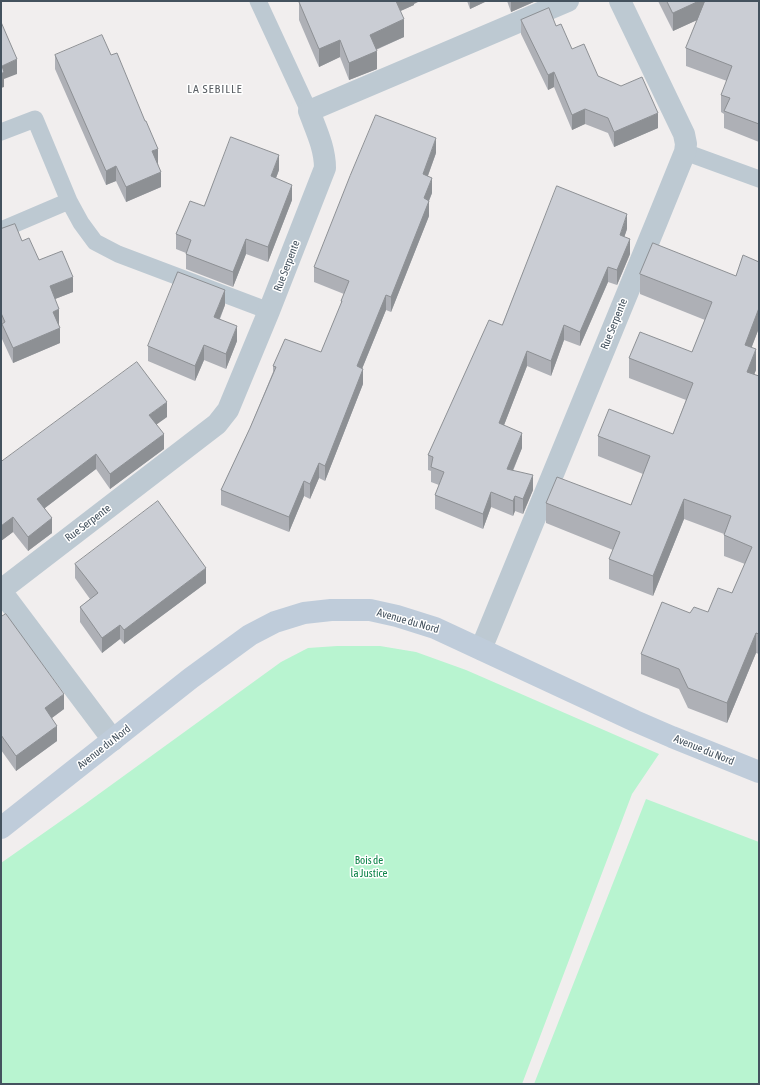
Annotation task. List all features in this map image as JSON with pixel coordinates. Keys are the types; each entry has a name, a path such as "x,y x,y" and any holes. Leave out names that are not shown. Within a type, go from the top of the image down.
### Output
{"street":[{"path":"309,111 568,1"},
{"name":"Rue Serpente","path":"480,648 685,152 686,144 684,134 620,1"},
{"name":"Rue Serpente","path":"113,740 1,591 217,424 228,410 269,311 325,168 323,150 309,111"},
{"name":"Avenue du Nord","path":"1,828 191,678 250,635 276,622 304,613 331,610 370,610 397,616 435,628 635,721 759,772"}],"lane":[{"path":"258,1 309,111"},
{"path":"1,132 35,119 69,201 81,223 95,242 118,254 269,311"},
{"path":"685,152 759,179"},
{"path":"1,230 69,201"}],"green space":[{"name":"Bois de la Justice","path":"380,646 416,652 466,670 659,754 632,794 522,1084 1,1084 1,863 281,662 308,648"},
{"path":"646,799 759,842 759,1084 534,1084"}],"building":[{"path":"396,1 404,19 370,35 377,51 349,63 340,40 319,49 299,2"},
{"path":"667,1 699,1 673,13"},
{"path":"705,1 759,1 759,124 724,111 730,98 721,95 732,66 686,48"},
{"path":"549,8 556,26 561,24 572,49 584,44 598,76 621,86 642,77 658,113 614,132 608,118 585,109 572,115 554,72 548,75 521,20"},
{"path":"1,22 17,59 2,66 4,72 1,74"},
{"path":"102,35 111,55 117,53 158,149 152,151 161,172 126,187 116,166 106,171 55,55"},
{"path":"376,115 436,138 423,174 432,178 424,198 429,201 391,297 386,295 357,366 363,369 325,466 319,463 310,484 304,481 289,517 221,490 276,367 273,366 285,339 321,352 349,281 314,267"},
{"path":"231,137 279,155 271,176 292,185 268,247 246,239 233,272 186,254 191,240 176,234 190,201 204,206"},
{"path":"557,186 627,214 620,235 630,239 617,270 608,267 580,332 564,325 551,361 527,351 499,423 522,433 507,469 533,475 523,499 515,496 513,501 491,492 483,514 435,495 444,472 431,467 433,457 428,455 489,320 502,325"},
{"path":"15,224 22,241 29,238 39,260 62,251 73,277 50,286 59,309 53,312 60,328 13,348 2,324 5,322 1,313 1,229"},
{"path":"653,243 736,276 743,255 759,262 759,308 745,345 756,349 747,372 759,376 759,634 756,633 727,703 688,688 679,669 641,654 662,602 690,613 694,607 708,612 718,588 732,593 752,547 724,535 731,516 684,499 653,576 609,559 620,532 546,503 557,477 631,505 650,456 598,436 609,409 673,434 693,383 629,358 640,332 692,352 712,302 640,274"},
{"path":"178,272 225,290 214,317 237,326 226,354 204,345 195,366 148,346"},
{"path":"137,362 167,402 149,415 164,434 110,474 96,454 37,499 52,518 28,537 13,517 1,526 1,462"},
{"path":"158,501 206,568 124,630 120,625 102,638 80,607 98,593 75,564"},
{"path":"6,614 64,694 45,708 57,726 16,756 1,735 1,617"}],"district":[{"name":"LA SEBILLE","path":"215,89"}]}
